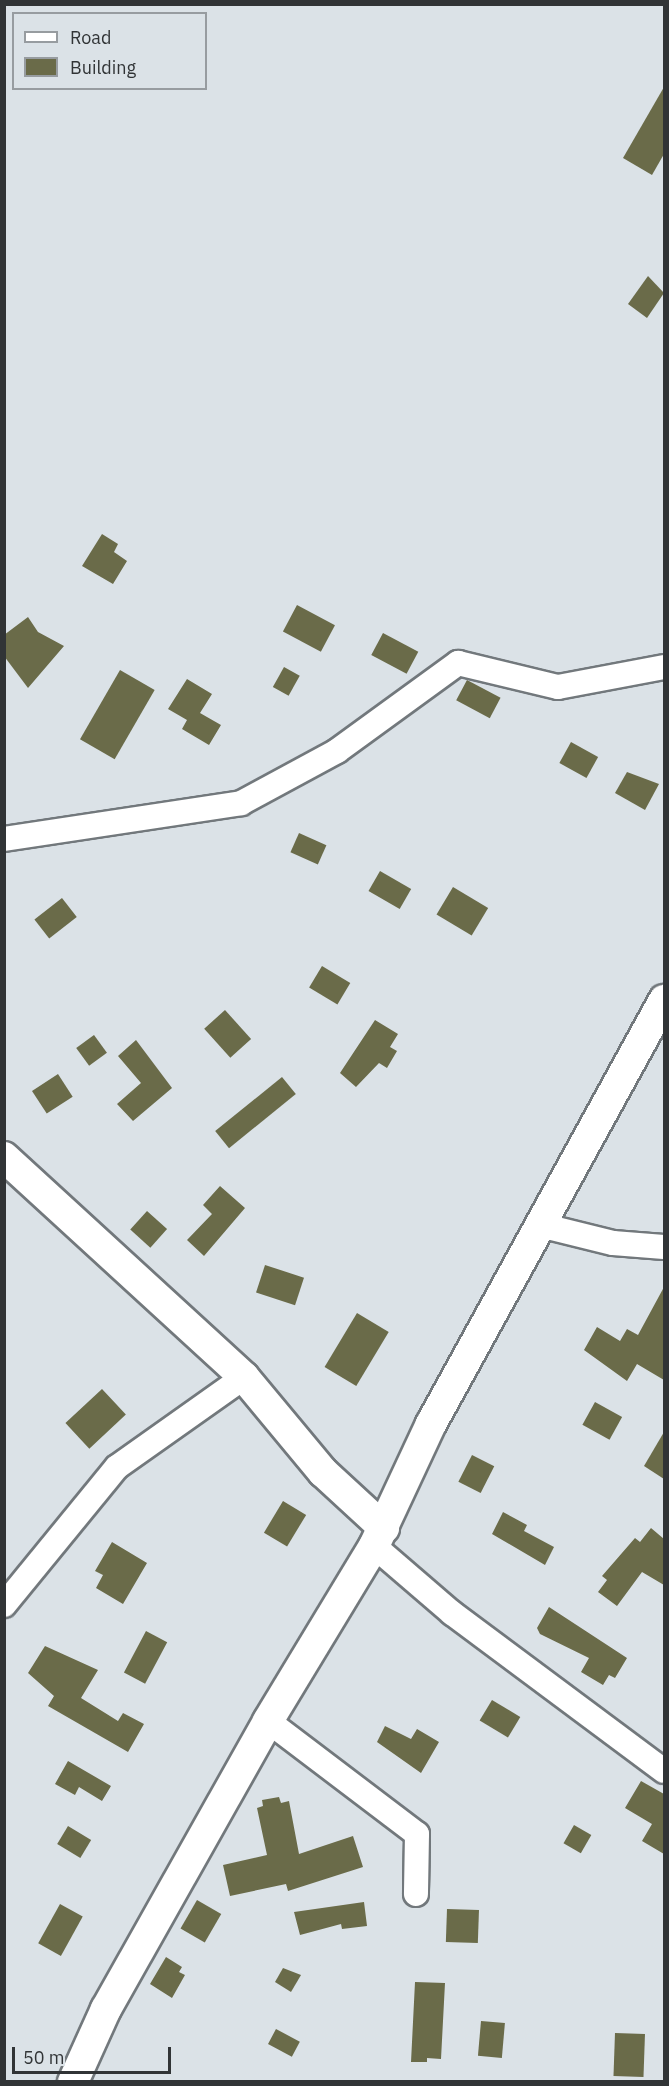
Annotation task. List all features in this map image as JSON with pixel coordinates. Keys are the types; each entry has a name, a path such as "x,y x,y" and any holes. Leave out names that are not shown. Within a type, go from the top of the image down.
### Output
{"street":[{"path":"4,839 241,803 337,750 458,663 558,687 664,667"},
{"path":"73,2082 106,2009 267,1720 379,1537 431,1424 664,1000"},
{"path":"4,1157 244,1377 379,1537 477,1632 664,1771"},
{"path":"540,1225 613,1243 664,1247"},
{"path":"4,1605 117,1467 244,1377"},
{"path":"267,1720 417,1834 416,1894"}],"building":[{"path":"664,87 664,154 652,175 623,158"},
{"path":"648,276 664,293 647,318 628,304"},
{"path":"102,534 118,544 114,552 127,561 113,584 82,566"},
{"path":"297,605 335,625 321,652 283,631"},
{"path":"28,617 38,632 64,646 28,688 4,656 4,635"},
{"path":"383,633 418,652 407,674 371,655"},
{"path":"284,667 300,676 289,696 273,687"},
{"path":"120,670 155,690 115,759 80,739"},
{"path":"187,679 212,694 200,713 221,725 209,745 182,729 187,720 168,709"},
{"path":"467,680 501,698 490,718 456,700"},
{"path":"571,742 598,757 586,778 559,763"},
{"path":"627,772 659,784 645,810 615,793"},
{"path":"299,833 326,845 318,864 290,852"},
{"path":"380,871 411,889 400,909 368,891"},
{"path":"453,887 488,908 472,936 437,914"},
{"path":"62,898 77,917 49,938 34,920"},
{"path":"322,966 350,983 337,1004 309,987"},
{"path":"225,1010 251,1039 230,1058 204,1029"},
{"path":"375,1020 398,1034 390,1047 397,1051 387,1068 379,1063 356,1087 340,1073"},
{"path":"94,1035 107,1053 89,1066 76,1048"},
{"path":"136,1040 172,1088 133,1121 117,1104 141,1083 118,1056"},
{"path":"58,1074 73,1097 47,1114 32,1091"},
{"path":"282,1077 296,1094 229,1148 215,1131"},
{"path":"220,1186 245,1208 204,1256 187,1240 212,1214 203,1205"},
{"path":"147,1211 167,1229 150,1248 130,1230"},
{"path":"265,1265 304,1278 295,1305 256,1293"},
{"path":"664,1287 664,1380 637,1364 627,1381 584,1350 597,1327 620,1341 627,1329 638,1335"},
{"path":"357,1313 389,1332 356,1386 325,1367"},
{"path":"102,1389 126,1415 89,1449 65,1423"},
{"path":"595,1402 622,1417 610,1440 582,1425"},
{"path":"664,1432 664,1479 644,1466"},
{"path":"472,1455 494,1466 481,1493 458,1482"},
{"path":"283,1501 306,1515 287,1547 264,1533"},
{"path":"503,1512 527,1525 524,1531 554,1547 545,1565 492,1534"},
{"path":"651,1528 664,1539 664,1585 642,1572 617,1606 598,1592 607,1580 602,1576 635,1538 640,1542"},
{"path":"112,1542 147,1563 123,1604 96,1588 103,1575 95,1571"},
{"path":"549,1607 627,1658 615,1678 609,1675 603,1685 581,1672 589,1658 540,1634 537,1628"},
{"path":"146,1631 167,1642 145,1684 124,1672"},
{"path":"45,1646 98,1670 81,1698 118,1721 123,1713 144,1724 128,1752 48,1706 54,1696 28,1673"},
{"path":"492,1700 520,1717 508,1738 480,1721"},
{"path":"385,1726 411,1739 417,1729 439,1742 421,1773 377,1742"},
{"path":"68,1761 111,1786 102,1801 79,1787 75,1795 55,1784"},
{"path":"641,1781 664,1794 664,1854 642,1841 652,1824 625,1808"},
{"path":"279,1797 281,1803 289,1801 299,1854 353,1836 363,1867 288,1891 286,1884 230,1896 223,1865 267,1855 257,1808 263,1806 262,1800"},
{"path":"574,1825 591,1835 581,1853 564,1843"},
{"path":"68,1826 91,1840 80,1858 57,1844"},
{"path":"197,1900 221,1914 205,1943 180,1929"},
{"path":"364,1902 367,1926 342,1929 341,1924 300,1935 294,1912"},
{"path":"60,1904 83,1917 61,1956 38,1943"},
{"path":"447,1909 479,1910 478,1943 446,1942"},
{"path":"166,1957 182,1967 179,1972 185,1975 172,1998 150,1984"},
{"path":"283,1968 301,1975 291,1992 275,1982"},
{"path":"415,1982 445,1983 441,2059 427,2058 427,2062 411,2062"},
{"path":"481,2021 505,2023 502,2058 478,2056"},
{"path":"276,2029 300,2042 292,2057 268,2044"},
{"path":"615,2033 645,2034 643,2077 613,2076"}]}
